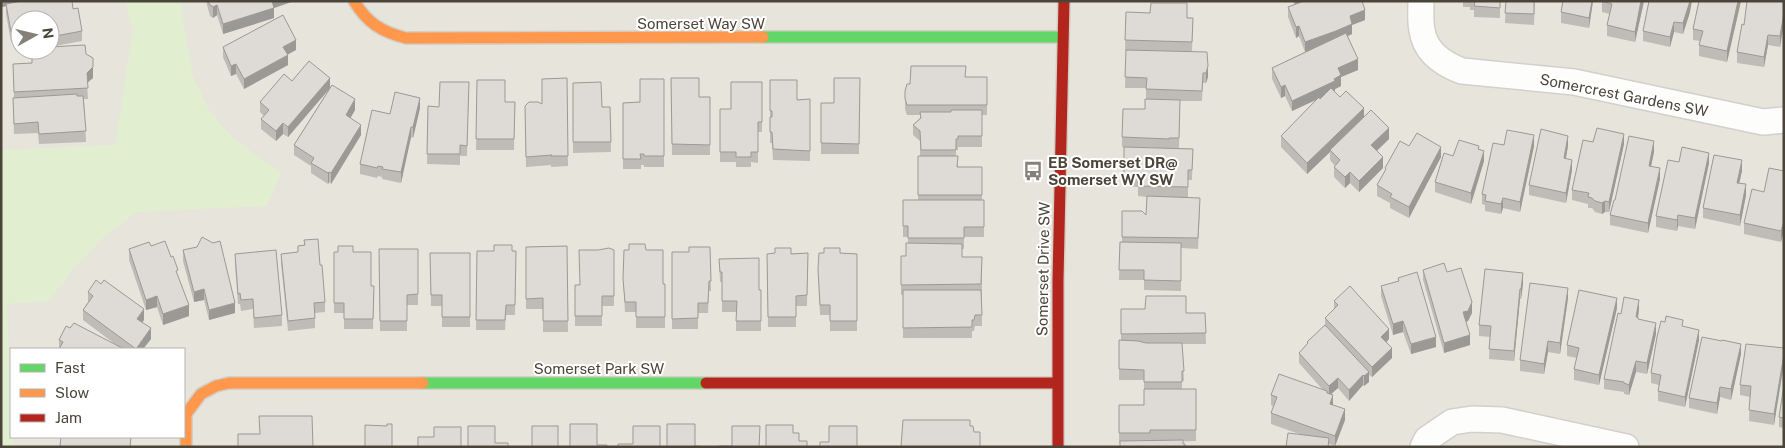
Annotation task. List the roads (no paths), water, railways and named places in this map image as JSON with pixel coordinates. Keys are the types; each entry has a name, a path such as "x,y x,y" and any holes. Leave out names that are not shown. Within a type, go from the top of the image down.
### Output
{"street":[{"name":"Somerset Way SW","path":"354,1 361,15 373,26 388,34 406,38 1063,37"},
{"name":"Somerset Drive SW","path":"1058,447 1057,383 1064,1"},
{"name":"Somercrest Gardens SW","path":"1421,1 1422,30 1425,41 1438,60 1462,71 1574,82 1763,122 1784,120"},
{"name":"Somerset Park SW","path":"186,447 186,414 202,394 216,386 229,383 1057,383"},
{"path":"1423,447 1427,439 1452,422 1472,419 1502,420 1626,447"}],"place":[{"name":"EB Somerset DR@ Somerset WY SW","path":"1033,171"}]}
